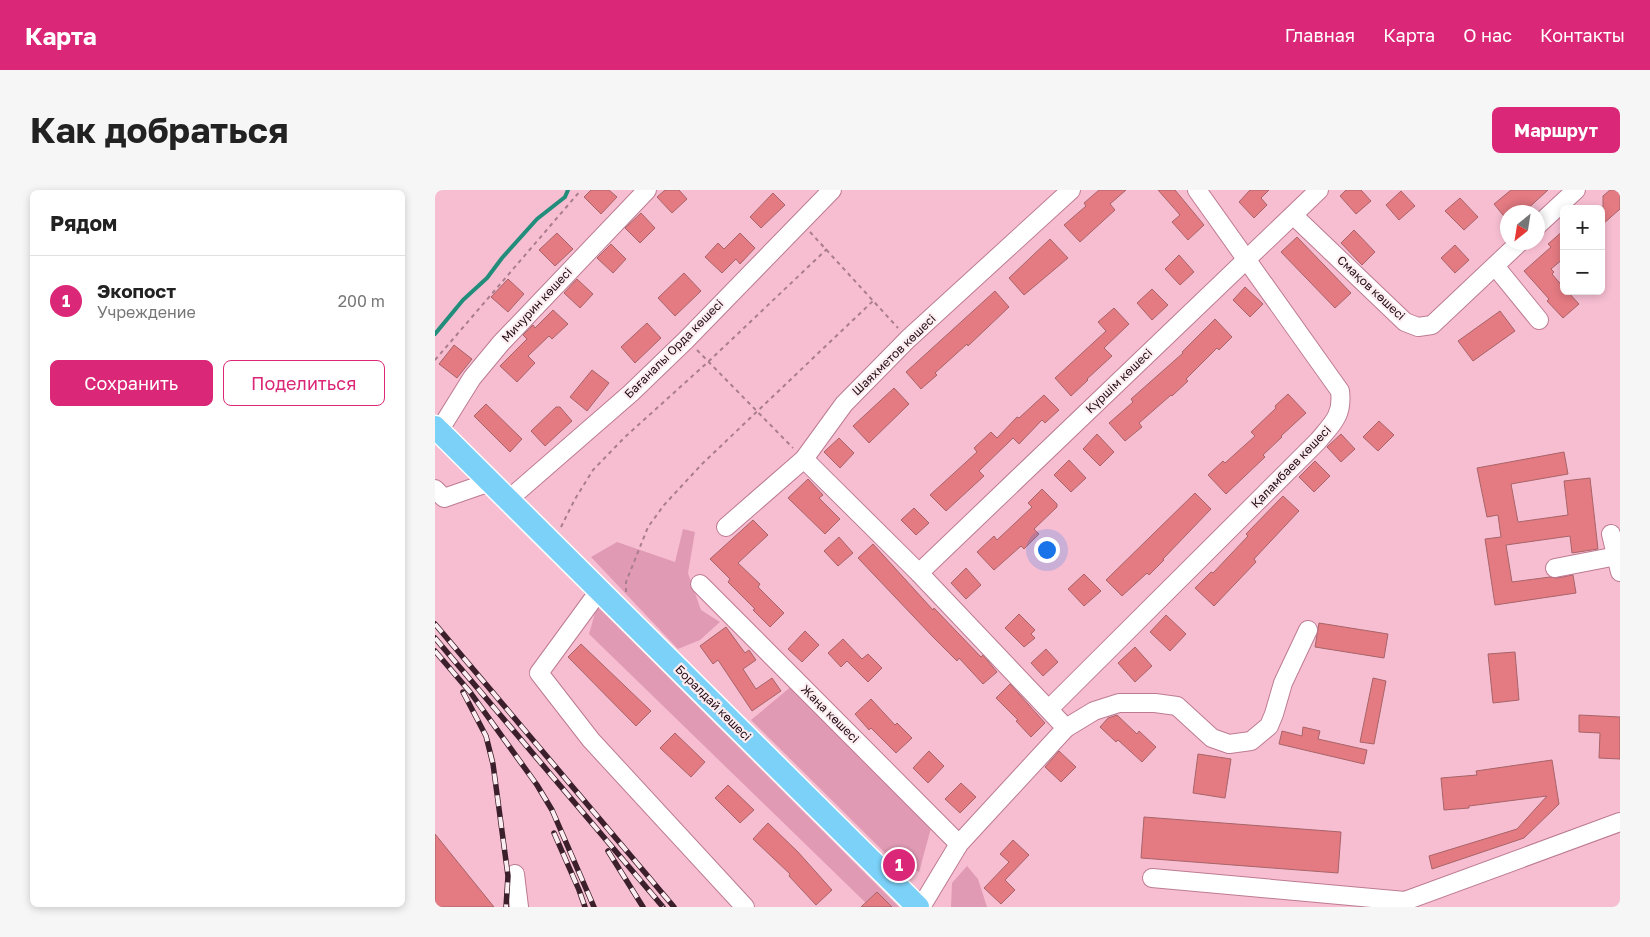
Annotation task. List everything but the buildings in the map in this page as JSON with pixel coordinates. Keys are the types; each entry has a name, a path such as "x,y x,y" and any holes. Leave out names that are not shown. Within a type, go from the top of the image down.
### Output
{"main road":[{"path":"437,429 490,482"},
{"name":"Боралдай көшесі","path":"490,482 920,907"}],"street":[{"name":"Мичурин көшесі","path":"437,429 472,378 501,343 647,190"},
{"name":"Бағаналы Орда көшесі","path":"508,500 631,393 686,340 832,190"},
{"name":"Шаяхметов көшесі","path":"726,527 804,459 844,404 908,339 1071,190"},
{"name":"Қаламбаев көшесі","path":"1049,709 1318,441 1339,414 1341,404 1340,390 1197,190"},
{"name":"Күршім көшесі","path":"919,573 1319,190"},
{"path":"1545,218 1575,190"},
{"name":"Смақов көшесі","path":"1293,215 1405,322 1418,327 1432,324 1512,250"},
{"path":"1495,266 1539,320"},
{"path":"804,459 919,573 1066,728"},
{"path":"435,489 444,498 490,482"},
{"path":"1555,568 1618,564 1611,534"},
{"name":"Жаңа көшесі","path":"700,584 959,844"},
{"path":"599,591 539,673 591,740 745,907"},
{"path":"920,907 959,844 1066,728 1094,711 1119,703 1155,703 1177,706 1212,738 1229,744 1251,741 1269,726 1283,683 1308,630"},
{"path":"1152,878 1405,901 1620,822"},
{"path":"515,874 519,907"}],"path":[{"path":"435,360 581,190"},
{"path":"800,222 827,249 908,339"},
{"path":"559,531 575,499 593,470 625,437 709,361 827,249"},
{"path":"625,599 626,582 648,527 664,505 702,464 757,410 874,300"},
{"path":"686,340 709,361 804,459"}],"shaded area":[{"path":"683,529 695,532 688,573 701,610 720,622 700,640 678,649 591,557 617,542 675,562"},
{"path":"597,606 899,907 870,907 589,634"},
{"path":"793,685 931,828 919,872 885,853 751,720"},
{"path":"967,866 978,879 987,907 951,907 952,883"}],"waterway":[{"path":"435,334 463,300 487,278 537,219 565,197 568,190"}],"railway":[{"path":"435,624 674,907"},
{"path":"435,638 663,907"},
{"path":"435,651 470,692 537,785 552,810 594,907"},
{"path":"463,692 486,736 493,764 508,876 506,907"},
{"path":"554,833 585,907"},
{"path":"608,851 643,907"}],"place":[{"name":"Экопост","path":"899,865"}]}
